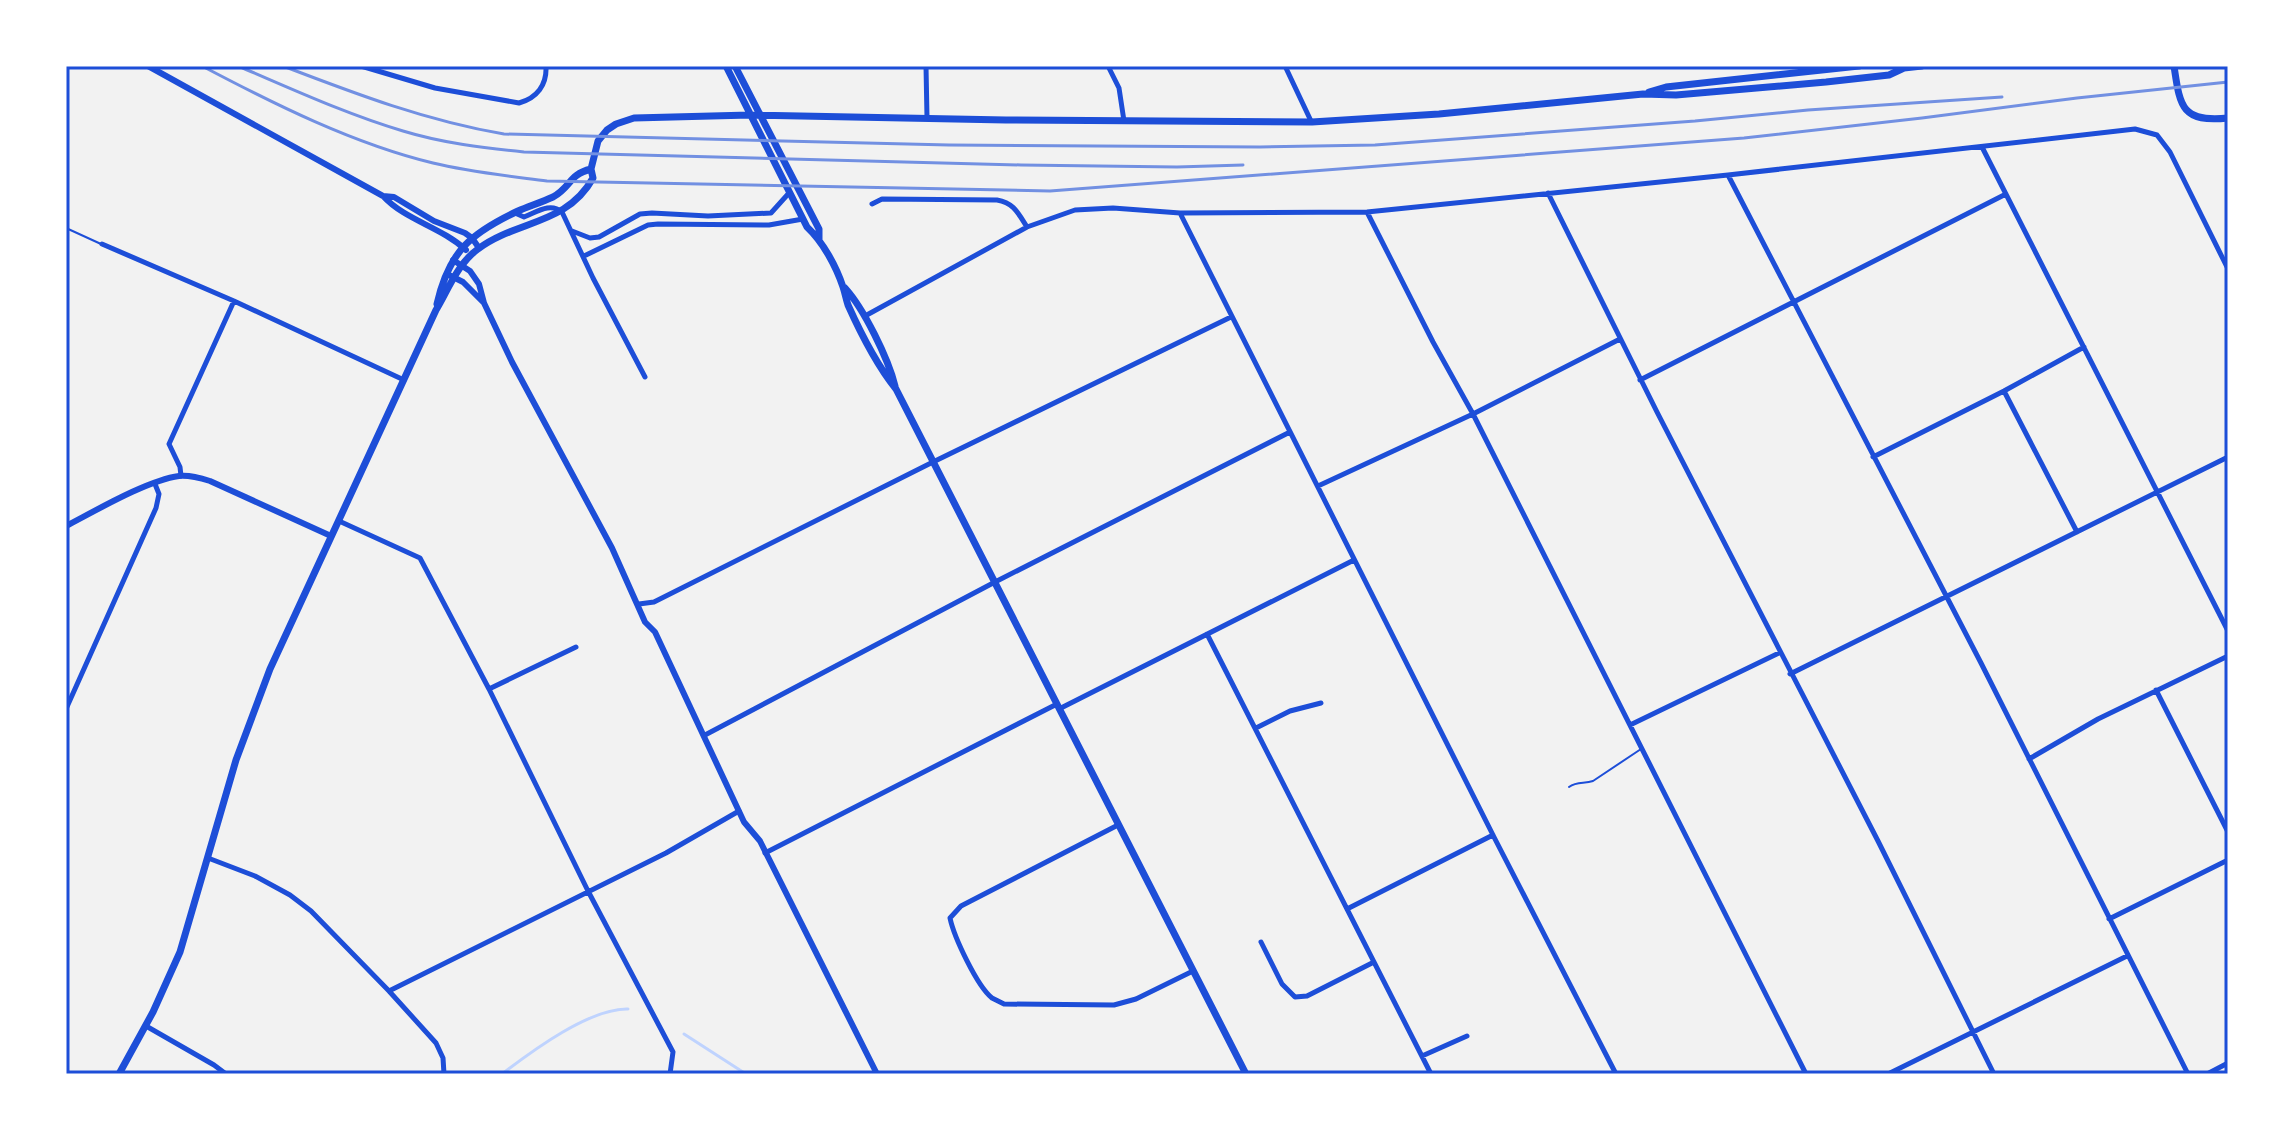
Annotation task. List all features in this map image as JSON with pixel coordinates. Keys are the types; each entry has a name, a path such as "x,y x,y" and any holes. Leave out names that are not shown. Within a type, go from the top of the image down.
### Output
{"main road":[{"path":"726,66 807,227 819,239 842,284 847,303 876,359 896,389 1246,1074"},
{"path":"735,66 819,229 819,239"},
{"path":"1776,76 1795,66"},
{"path":"1643,94 1666,87 1859,66"},
{"path":"451,276 479,248 562,212 585,192 593,178 591,169 598,141 607,130 634,118 761,115 1312,122 1826,82 1889,75 1900,67 1922,66"},
{"path":"2174,66 2179,100 2184,108 2199,118 2228,118"},
{"path":"1833,67 1837,80"},
{"path":"1821,68 1826,82"},
{"path":"119,1074 146,1026 180,952 249,721 270,669 436,310 451,276 453,260 472,238 515,213 552,197 565,188 577,172 591,169"},
{"path":"842,284 864,316 891,371 896,389"}],"street":[{"path":"148,66 383,196 392,205 445,234 471,255"},
{"path":"360,66 435,88 510,103 525,102 536,95 544,82 546,66"},
{"path":"926,66 927,119"},
{"path":"1108,66 1119,88 1124,121"},
{"path":"1285,66 1312,122"},
{"path":"864,316 1027,227 1075,210 1367,212 2135,129 2157,135 2170,152 2228,269"},
{"path":"1982,147 2228,631"},
{"path":"1728,175 2188,1074"},
{"path":"572,231 590,238 599,237 640,214 708,216 771,213 790,191"},
{"path":"1548,193 1994,1074"},
{"path":"1640,380 2006,194"},
{"path":"383,196 394,197 434,221 465,233 479,248"},
{"path":"872,204 882,199 997,200 1014,206 1027,227"},
{"path":"515,213 524,217 549,207 562,212 645,377"},
{"path":"1367,212 1473,414 1806,1074"},
{"path":"1180,213 1616,1074"},
{"path":"584,256 648,225 769,225 803,219"},
{"path":"102,244 404,380"},
{"path":"453,260 470,271 479,284 484,303 512,362 612,548 645,622 655,632 705,735 744,822 760,841 877,1074"},
{"path":"451,276 470,288 484,303"},
{"path":"181,476 169,444 234,301"},
{"path":"639,604 654,602 1231,317"},
{"path":"1318,486 1473,414 1620,339"},
{"path":"1873,457 2084,347"},
{"path":"2004,391 2077,532"},
{"path":"705,735 995,582 1290,432"},
{"path":"1790,674 2228,457"},
{"path":"66,526 155,484 181,476 194,476 331,536"},
{"path":"66,709 156,508 159,494 155,484"},
{"path":"339,521 420,558 673,1052 670,1074"},
{"path":"765,853 1354,560"},
{"path":"1207,634 1431,1074"},
{"path":"489,689 576,647"},
{"path":"1630,725 1779,653"},
{"path":"2029,759 2098,719 2228,656"},
{"path":"2156,690 2228,832"},
{"path":"1256,728 1290,711 1321,703"},
{"path":"389,991 666,853 739,811"},
{"path":"1118,825 961,906 950,918 953,933 984,989 993,999 1004,1004 1114,1005 1136,999 1193,971"},
{"path":"1347,909 1493,835"},
{"path":"208,858 255,876 290,895 311,911 436,1043 443,1058 444,1074"},
{"path":"2109,919 2228,860"},
{"path":"1261,942 1282,984 1295,997 1307,996 1374,962"},
{"path":"1888,1074 2127,956"},
{"path":"146,1026 226,1074"},
{"path":"1422,1056 1467,1036"},
{"path":"2207,1074 2228,1063"}],"lane":[{"path":"66,228 102,244"},
{"path":"1569,787 1581,781 1593,781 1642,749"}],"waterway":[{"path":"502,1074 579,1023 628,1009"},
{"path":"684,1034 746,1074"}],"railway":[{"path":"202,66 344,134 403,155 490,174 547,181 1050,191 1744,138 2228,82"},
{"path":"238,66 340,109 403,131 448,142 524,152 1021,165 1243,165"},
{"path":"283,66 419,114 504,134 949,145 1375,145 2002,97"}]}
